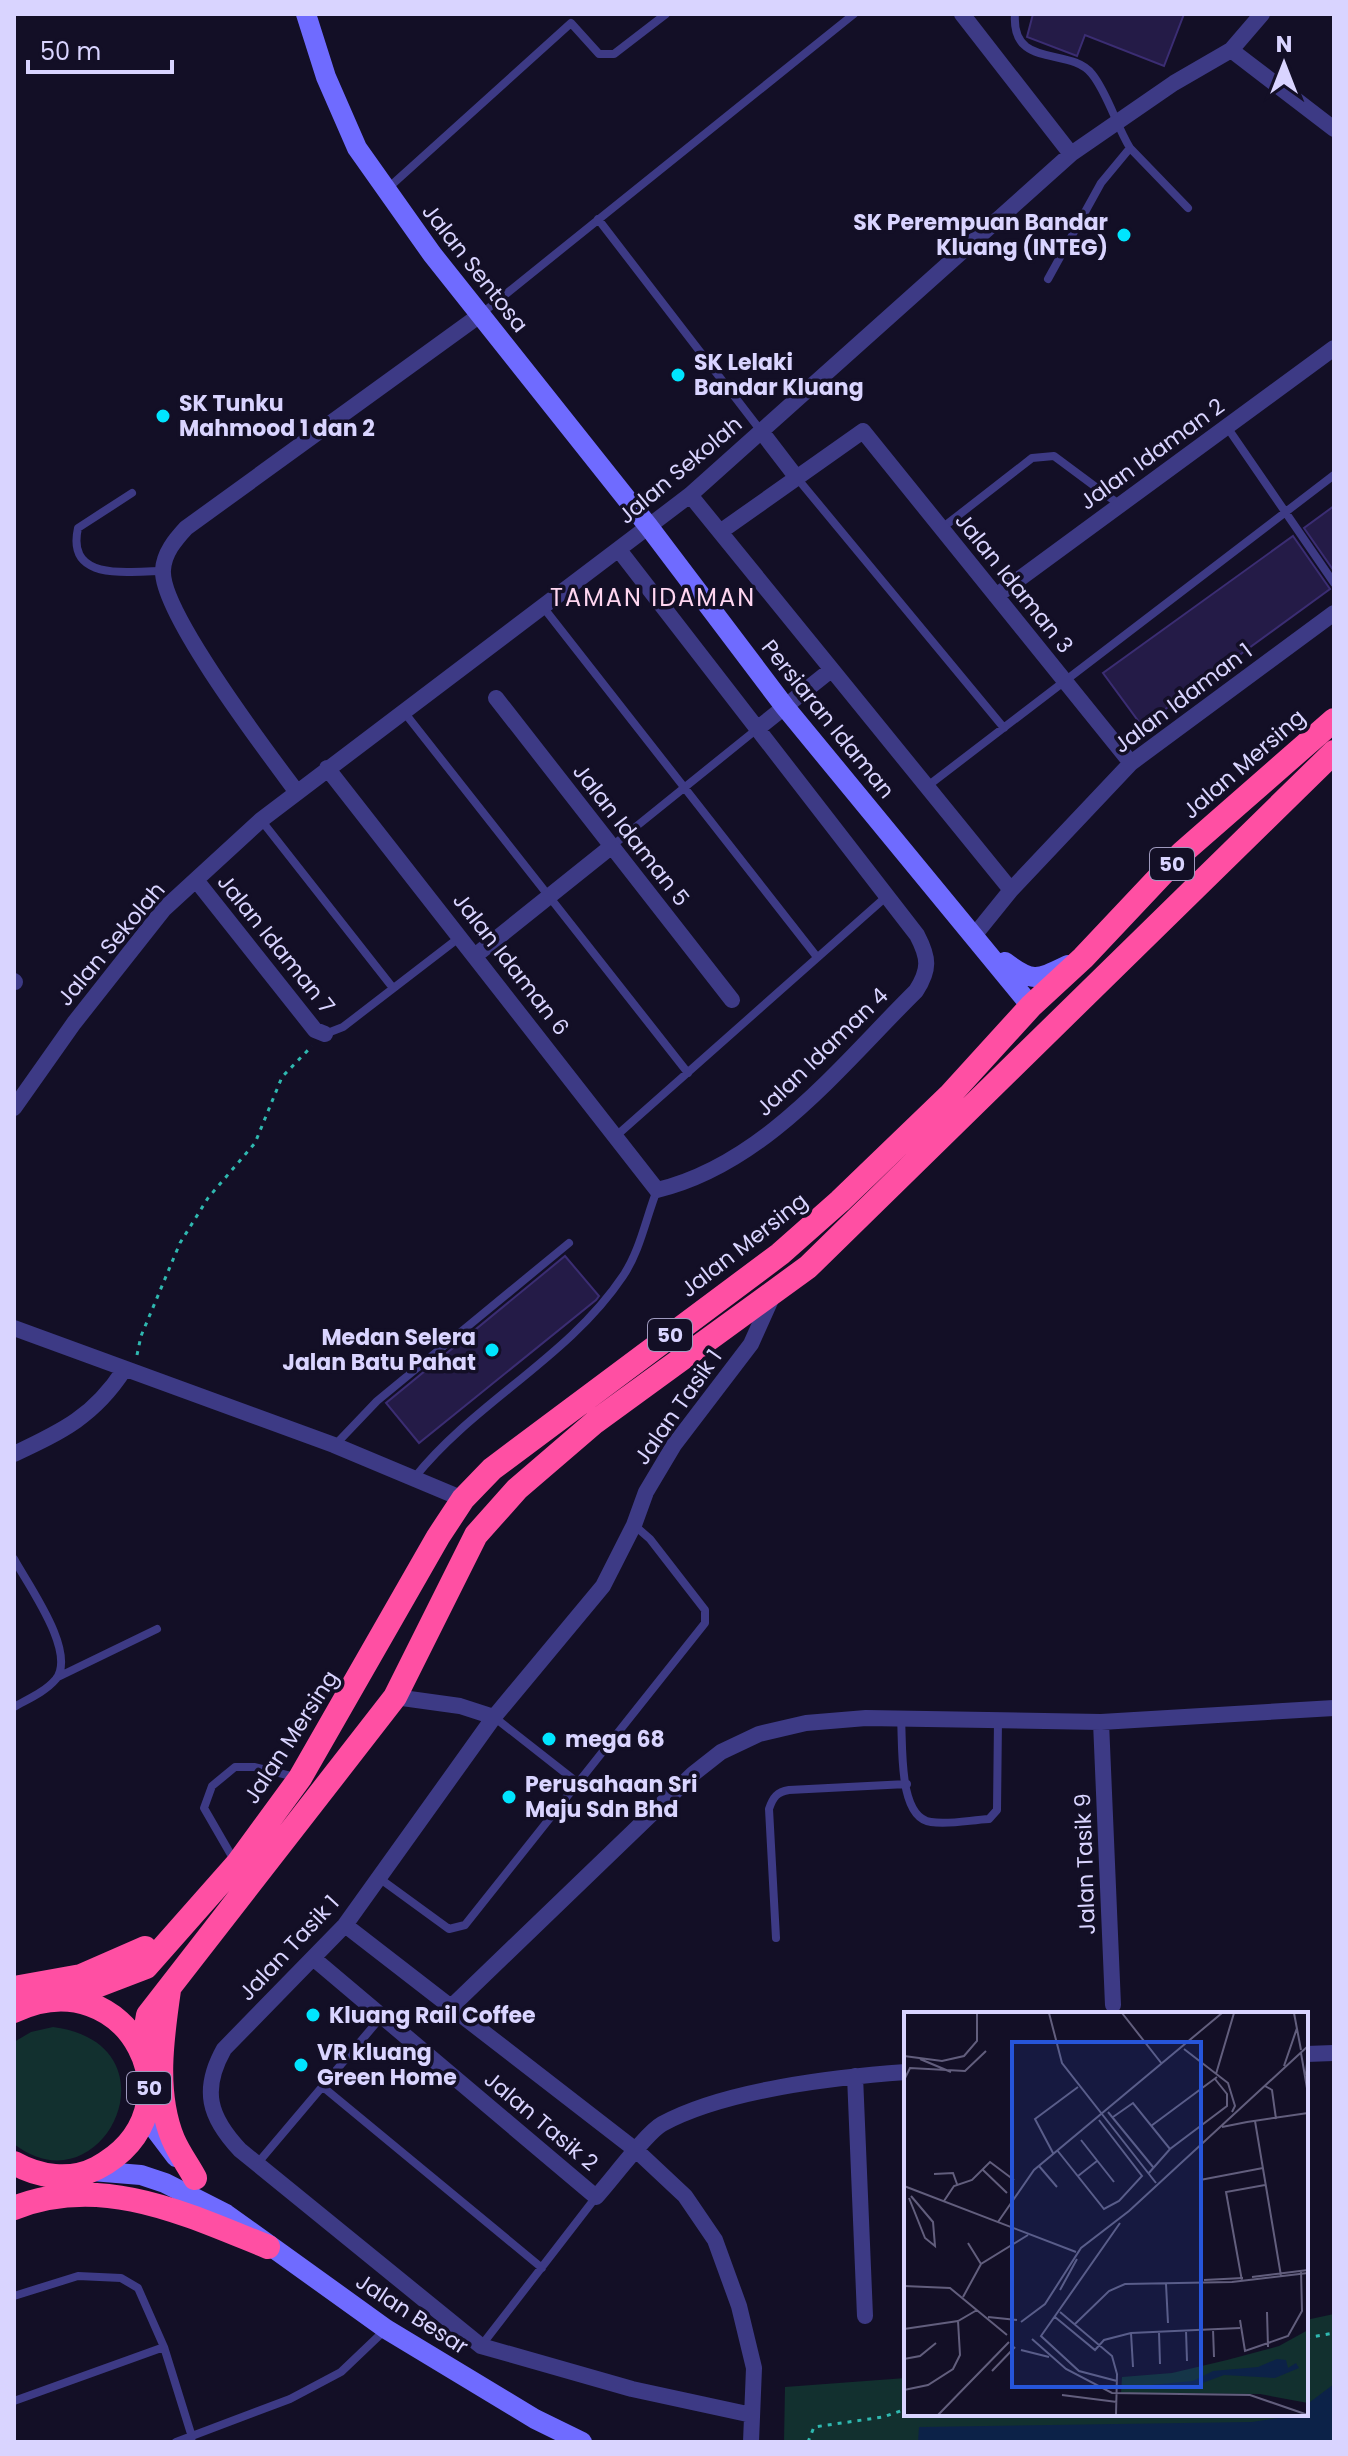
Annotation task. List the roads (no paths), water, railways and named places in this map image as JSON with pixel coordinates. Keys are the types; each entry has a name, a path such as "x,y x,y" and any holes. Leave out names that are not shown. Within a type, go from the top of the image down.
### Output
{"highway":[{"name":"Jalan Mersing","path":"65,1998 146,1967 237,1864 300,1778 463,1499 492,1469 792,1243 891,1155 1031,1006 1083,958 1182,853 1334,720"},
{"path":"395,1697 476,1535 517,1489 595,1422 808,1267 1334,752"},
{"name":"50","path":"92,2171 115,2158 133,2139 145,2116 149,2094 142,2050 148,2015 395,1697"},
{"path":"14,1988 81,1976 134,1955 193,1915"},
{"path":"170,1988 161,2045 166,2115 174,2140 195,2178"},
{"name":"50","path":"21,2005 65,1998 89,2003 110,2013 129,2030 142,2050"},
{"path":"19,2173 71,2176 92,2171"},
{"path":"14,2208 65,2194 94,2192 127,2197 167,2207 268,2247"}],"street":[{"name":"Jalan Sentosa","path":"306,14 326,77 357,148 480,315 649,527"},
{"path":"962,14 1071,154"},
{"name":"Jalan Sekolah","path":"14,1108 127,952 164,909 261,820 690,495 1071,154 1231,50 1262,14"},
{"path":"1231,50 1334,129"},
{"path":"296,791 250,728 169,598 163,571 171,545 186,528 480,315"},
{"name":"Jalan Idaman 2","path":"996,596 1334,348"},
{"path":"720,532 797,478 761,431"},
{"name":"Jalan Idaman 3","path":"797,478 863,431 1131,763"},
{"path":"690,495 925,788 1011,890"},
{"name":"Persiaran Idaman","path":"649,527 785,707 1031,1006"},
{"name":"Jalan Idaman 4","path":"619,550 887,896 927,954 928,972 916,991 769,1135 696,1181 657,1190"},
{"name":"Jalan Idaman 1","path":"973,937 1011,890 1131,763 1334,613"},
{"path":"757,729 831,670"},
{"name":"Jalan Idaman 5","path":"496,698 732,1000"},
{"name":"Jalan Idaman 6","path":"327,768 657,1190"},
{"path":"476,955 612,846"},
{"name":"Jalan Idaman 7","path":"196,880 315,1030 325,1034"},
{"name":"Persiaran Idaman","path":"973,937 1026,977 1042,978 1083,958"},
{"name":"Jalan Tasik 1","path":"752,2415 632,2389 481,2346 257,2164 225,2134 215,2115 210,2094 211,2071 224,2049 345,1925 494,1717 603,1586 634,1525 646,1492 674,1445 751,1344 774,1292"},
{"path":"14,1328 334,1445 463,1499"},
{"path":"14,1454 83,1418 131,1372"},
{"path":"395,1697 460,1706 494,1717"},
{"path":"450,2008 656,1808 721,1752 759,1734 806,1723 901,1719 1101,1722 1333,1709"},
{"name":"Jalan Tasik 9","path":"1101,1722 1113,2005"},
{"path":"345,1925 637,2151 685,2196 715,2240 749,2341 754,2368 751,2442"},
{"name":"Jalan Tasik 2","path":"313,1958 596,2197"},
{"path":"1308,2054 1334,2053"},
{"path":"596,2197 659,2126 701,2108 855,2076 904,2072"},
{"path":"855,2076 865,2316"},
{"name":"Jalan Besar","path":"145,2116 226,2214 268,2247 386,2329 535,2419 582,2442"},
{"name":"Jalan Besar","path":"92,2171 153,2179 226,2214"}],"lane":[{"path":"564,14 599,54 614,54 666,14"},
{"path":"480,315 854,14"},
{"path":"1015,14 1021,41 1035,54 1076,63 1091,72 1130,148 1188,208"},
{"path":"386,191 571,23"},
{"path":"1048,279 1101,183 1130,148"},
{"path":"598,219 761,431"},
{"path":"1227,426 1334,583"},
{"path":"942,529 1032,458 1042,454 1054,456 1120,505"},
{"path":"925,788 1334,475"},
{"path":"797,478 1004,728"},
{"path":"132,493 78,528 74,545 82,561 97,570 163,571"},
{"path":"543,607 817,957"},
{"path":"403,711 688,1073"},
{"path":"612,846 757,729"},
{"path":"261,820 393,988"},
{"path":"616,1136 887,896"},
{"path":"325,1034 343,1027 461,937"},
{"path":"415,1477 467,1420 546,1358 607,1297 636,1252 657,1190"},
{"path":"334,1445 377,1401 569,1243"},
{"path":"378,1878 449,1929 465,1925 705,1623 706,1616 650,1539 634,1525"},
{"path":"14,1559 57,1636 62,1664 57,1677"},
{"path":"14,1707 44,1690 57,1677 157,1629"},
{"path":"494,1717 578,1783"},
{"path":"901,1719 908,1806 918,1818 931,1822 989,1819 997,1810 998,1719"},
{"path":"237,1864 204,1808 212,1786 235,1767 254,1767 300,1778"},
{"path":"776,1938 769,1809 779,1791 907,1784"},
{"path":"257,2164 382,2016"},
{"path":"323,2087 542,2268"},
{"name":"Jalan Tasik 2","path":"481,2346 596,2197"},
{"path":"14,2296 78,2276 121,2278 138,2288 164,2347 192,2437"},
{"path":"176,2442 290,2399 341,2372 386,2329"},
{"path":"14,2401 164,2347"}],"water":[{"path":"1334,2384 1334,2440 918,2442 919,2427 1252,2422 1308,2416 1308,2404"}],"place":[{"name":"SK Perempuan Bandar Kluang (INTEG)","path":"1124,235"},
{"name":"SK Lelaki Bandar Kluang","path":"678,375"},
{"name":"SK Tunku Mahmood 1 dan 2","path":"163,416"},
{"name":"Medan Selera Jalan Batu Pahat","path":"492,1350"},
{"name":"mega 68","path":"549,1739"},
{"name":"Perusahaan Sri Maju Sdn Bhd","path":"509,1797"},
{"name":"Kluang Rail Coffee","path":"313,2015"},
{"name":"VR kluang Green Home","path":"301,2065"}],"district":[{"name":"TAMAN IDAMAN","path":"653,597"}]}
